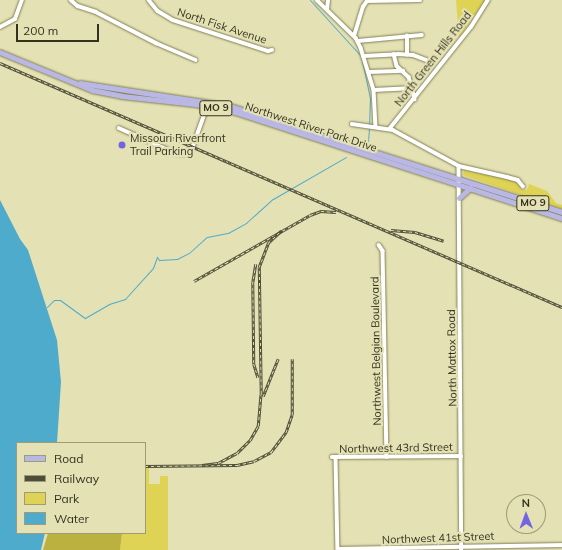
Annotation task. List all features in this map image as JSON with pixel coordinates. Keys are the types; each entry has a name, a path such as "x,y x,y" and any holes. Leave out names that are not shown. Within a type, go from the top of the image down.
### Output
{"main road":[{"name":"Northwest River Park Drive","path":"0,52 50,74 99,88 208,104 327,136 380,156 459,182 562,212"},
{"name":"Northwest River Park Drive","path":"208,104 325,142 380,156"},
{"path":"325,142 327,136"},
{"name":"Northwest River Park Drive","path":"459,182 470,188 562,218"},
{"path":"459,198 470,188"}],"street":[{"path":"0,27 15,19 22,0"},
{"path":"71,0 78,6 196,60"},
{"name":"North Fisk Avenue","path":"150,0 158,11 173,20 268,51 272,50"},
{"path":"317,0 358,41 374,90 374,126"},
{"path":"327,10 328,0"},
{"path":"354,36 363,7 367,1 420,0"},
{"name":"North Green Hills Road","path":"392,129 471,27 488,0"},
{"path":"358,41 422,35"},
{"path":"407,36 407,55"},
{"path":"394,54 397,66 409,77 415,99"},
{"path":"364,56 394,54 407,55 427,60"},
{"path":"369,72 403,71"},
{"path":"374,90 413,88"},
{"path":"119,128 175,153 187,154 193,146 208,104"},
{"path":"352,124 392,129 402,133 459,166 518,180 523,186"},
{"name":"North Mattox Road","path":"459,166 462,548"},
{"name":"Northwest Belgian Boulevard","path":"380,245 383,251 387,457"},
{"name":"Northwest 43rd Street","path":"338,550 334,457 461,456"},
{"name":"Northwest 41st Street","path":"338,550 562,545"}],"green space":[{"path":"456,0 485,0 459,38"},
{"path":"464,170 516,181 521,189 527,190 529,184 547,191 556,203 562,205 562,209 463,175"},
{"path":"146,467 149,467 149,484 160,484 160,476 168,476 168,550 120,550 122,534 146,534"}],"shaded area":[{"path":"48,534 122,534 120,550 43,550"}],"water":[{"path":"0,200 20,239 28,250 57,340 61,382 57,442 16,442 16,534 45,534 41,550 0,550"}],"waterway":[{"path":"310,0 361,56 370,98 369,125"},
{"path":"368,142 369,128"},
{"path":"47,307 54,300 60,300 85,318 109,304 125,299 153,268 157,257 159,260 177,259 189,253 207,237 228,233 246,223 273,199 346,157"}],"railway":[{"path":"0,63 562,307"},
{"path":"194,281 310,215 321,211 336,212"},
{"path":"391,230 415,232 444,241"},
{"path":"202,465 218,463 237,453 250,440 258,426 261,394 259,267 268,243 281,231"},
{"path":"256,264 253,282 254,364 258,377"},
{"path":"263,396 278,359"},
{"path":"146,466 237,465 254,461 271,452 286,432 292,415 292,359"}],"place":[{"name":"Missouri Riverfront Trail Parking","path":"122,145"}]}
